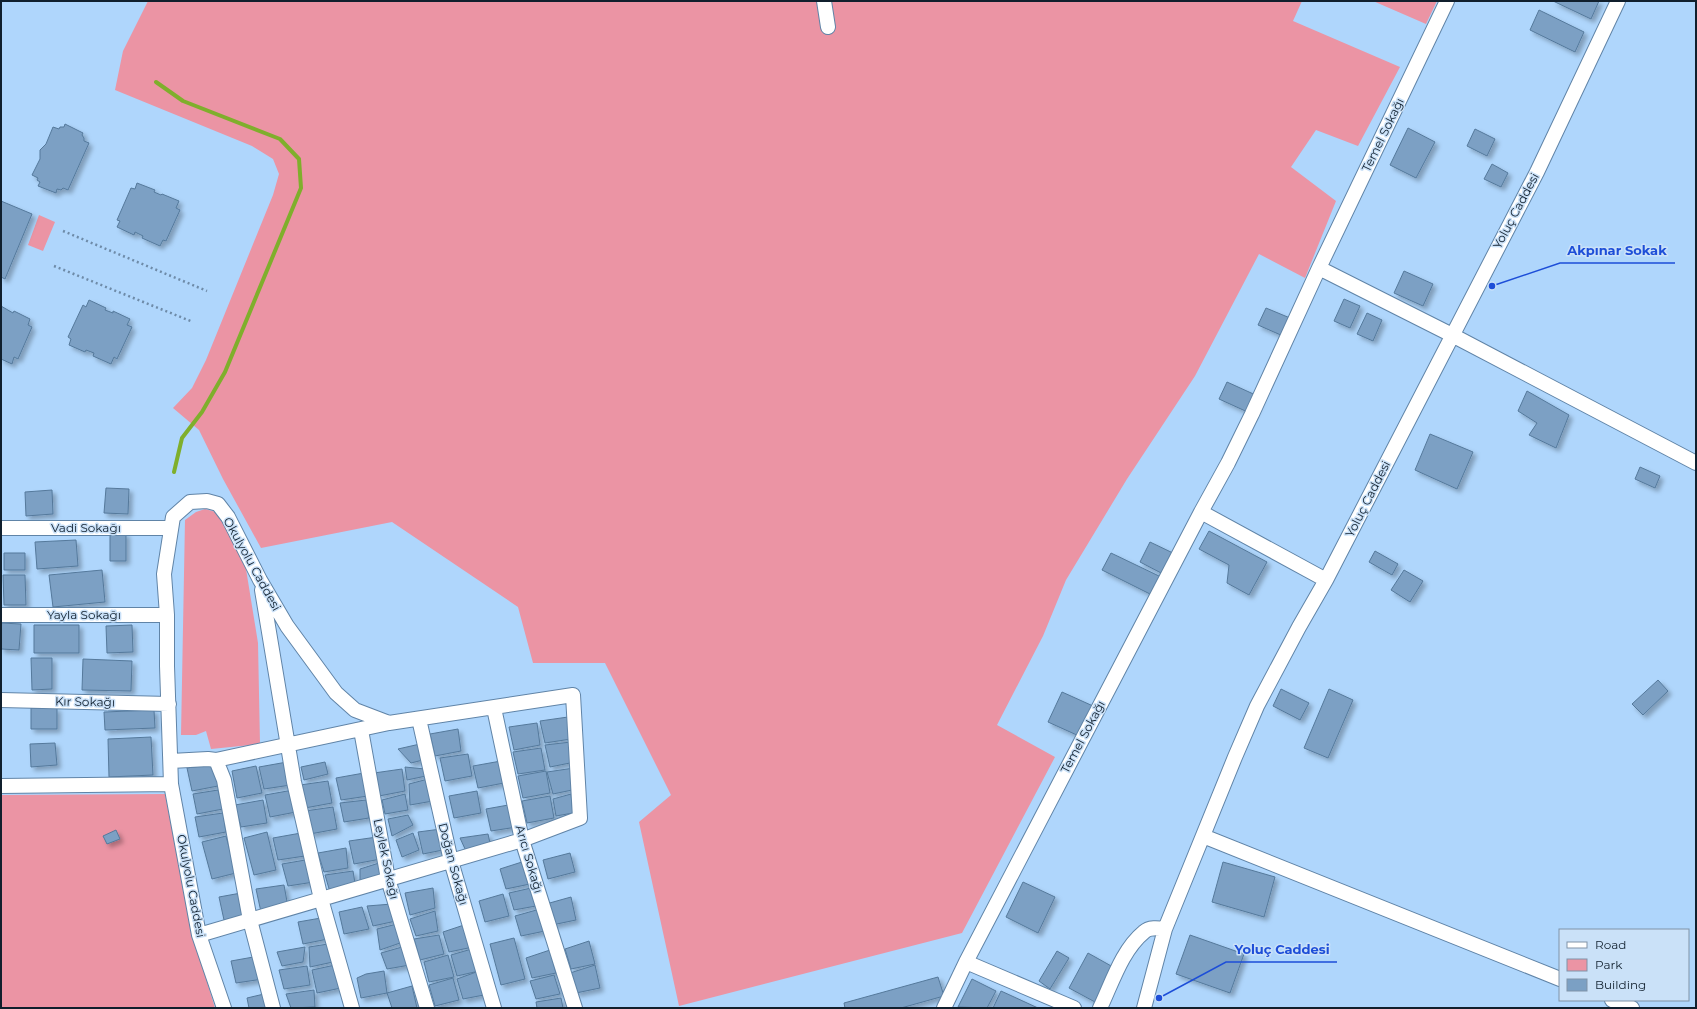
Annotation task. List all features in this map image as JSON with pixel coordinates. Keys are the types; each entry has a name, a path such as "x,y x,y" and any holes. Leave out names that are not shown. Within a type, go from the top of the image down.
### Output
{"street":[{"path":"824,1 828,27"},
{"name":"Temel Sokağı","path":"942,1007 1228,463 1319,268 1447,1"},
{"name":"Yoluç Caddesi","path":"1144,1008 1165,929 1257,706 1326,580 1537,172 1618,1"},
{"path":"1319,268 1452,335 1696,463"},
{"name":"Okulyolu Caddesi","path":"224,1008 199,935 172,784 167,615 164,574 170,528 173,517 190,502 207,501 218,504 228,518 260,580 287,626 336,693 356,710 389,723 573,695 580,818 522,840"},
{"path":"1201,512 1326,580"},
{"name":"Vadi Sokağı","path":"1,528 170,528"},
{"path":"260,580 294,782 320,899 352,1008"},
{"name":"Yayla Sokağı","path":"1,614 167,615"},
{"name":"Kır Sokağı","path":"1,700 169,704"},
{"name":"Arıcı Sokağı","path":"494,708 522,840 575,1008"},
{"name":"Doğan Sokağı","path":"419,719 451,861 494,1008"},
{"path":"171,761 216,760 389,723"},
{"name":"Leylek Sokağı","path":"361,730 388,879 427,1008"},
{"path":"216,760 224,780 250,920 273,1008"},
{"path":"1,786 172,784"},
{"path":"1203,836 1559,979"},
{"path":"199,935 522,840"},
{"path":"1100,1008 1127,952 1144,931 1155,928 1165,929"},
{"path":"966,962 1074,1008"},
{"path":"1614,1001 1632,1008"}],"path":[{"path":"63,231 207,291"},
{"path":"54,266 193,322"}],"green space":[{"path":"148,1 1302,1 1293,21 1400,67 1358,146 1316,130 1291,167 1336,201 1305,278 1259,254 1195,376 1127,479 1066,580 1043,636 997,725 1055,757 962,933 679,1006 639,822 671,795 605,663 533,663 518,607 392,522 261,548 223,479 199,430 173,408 192,388 206,360 273,195 279,174 273,159 252,146 115,90 123,51"},
{"path":"1373,1 1437,1 1426,24"},
{"path":"39,215 55,222 43,251 28,245"},
{"path":"205,509 216,512 228,526 246,569 258,643 260,744 211,749 206,731 196,735 181,735 185,520 196,512"},
{"path":"165,794 192,933 215,1008 1,1008 1,795"}],"building":[{"path":"1553,1 1599,1 1591,19"},
{"path":"1539,10 1584,32 1575,52 1530,30"},
{"path":"65,124 83,133 82,135 84,141 89,143 68,190 63,188 61,190 57,189 56,193 38,186 40,182 37,180 38,178 32,175 40,159 40,150 46,144 53,127 59,129 60,127 64,127"},
{"path":"1408,128 1435,142 1416,178 1390,165"},
{"path":"1475,129 1495,139 1487,156 1467,146"},
{"path":"1492,164 1508,173 1501,187 1484,179"},
{"path":"137,183 155,190 154,192 161,195 162,194 179,201 176,208 180,210 166,241 163,240 160,246 142,238 143,236 135,232 134,235 117,227 120,221 117,220 131,188 135,189"},
{"path":"1,201 32,214 5,279 1,277"},
{"path":"1404,271 1433,284 1423,306 1394,293"},
{"path":"1344,299 1360,306 1350,328 1334,321"},
{"path":"89,300 106,308 105,310 113,313 113,311 130,319 127,325 132,327 117,359 114,357 111,364 93,356 94,353 86,350 85,352 69,345 71,339 68,337 83,305 86,307"},
{"path":"1,306 13,313 14,311 30,319 28,325 32,327 18,359 14,357 12,364 1,359"},
{"path":"1266,308 1290,318 1283,336 1258,325"},
{"path":"1367,313 1382,320 1373,341 1357,334"},
{"path":"1227,382 1260,397 1252,414 1219,399"},
{"path":"1527,391 1569,415 1556,448 1529,435 1537,423 1518,411"},
{"path":"1430,434 1473,452 1457,489 1415,470"},
{"path":"1640,467 1660,476 1655,488 1635,479"},
{"path":"106,488 129,489 128,514 104,513"},
{"path":"52,490 53,514 26,516 25,492"},
{"path":"1209,531 1267,562 1249,595 1227,583 1229,565 1199,549"},
{"path":"110,533 126,533 126,561 110,561"},
{"path":"76,540 78,566 37,569 35,542"},
{"path":"1150,542 1175,554 1165,575 1140,562"},
{"path":"1375,551 1398,564 1392,575 1369,562"},
{"path":"4,553 25,553 25,570 4,570"},
{"path":"1111,553 1161,577 1152,595 1102,570"},
{"path":"102,570 105,602 53,607 49,575"},
{"path":"1404,570 1423,581 1410,602 1391,590"},
{"path":"3,575 25,575 26,605 4,605"},
{"path":"1,623 21,624 19,650 1,649"},
{"path":"34,625 79,625 79,653 34,653"},
{"path":"132,625 133,652 107,653 106,626"},
{"path":"31,658 52,658 52,689 32,690"},
{"path":"83,659 132,661 131,691 82,690"},
{"path":"1658,680 1668,691 1643,715 1632,704"},
{"path":"1281,689 1309,703 1300,720 1273,706"},
{"path":"1329,689 1353,700 1328,758 1304,748"},
{"path":"1062,692 1093,706 1079,736 1048,722"},
{"path":"31,708 57,708 57,729 31,729"},
{"path":"154,710 155,728 105,730 104,712"},
{"path":"568,717 571,739 545,743 540,721"},
{"path":"537,723 540,745 514,750 509,727"},
{"path":"458,729 461,751 435,756 430,734"},
{"path":"151,737 153,775 109,777 108,739"},
{"path":"571,742 575,762 550,767 545,745"},
{"path":"55,743 57,765 31,767 30,744"},
{"path":"420,744 423,760 411,763 398,749"},
{"path":"541,748 545,770 518,774 513,752"},
{"path":"468,754 472,776 445,781 440,758"},
{"path":"501,761 504,783 478,788 473,766"},
{"path":"287,762 291,785 264,789 259,767"},
{"path":"325,762 328,774 304,780 301,767"},
{"path":"215,764 218,786 192,791 187,768"},
{"path":"256,766 262,793 237,798 232,771"},
{"path":"405,767 425,769 426,776 407,780"},
{"path":"574,768 577,789 553,794 547,772"},
{"path":"402,769 405,791 379,796 374,773"},
{"path":"546,771 550,793 523,798 518,776"},
{"path":"364,773 368,796 341,800 336,778"},
{"path":"428,779 433,801 410,805 409,784"},
{"path":"328,781 332,803 305,808 300,785"},
{"path":"218,790 223,809 197,814 193,794"},
{"path":"293,790 296,812 270,817 265,795"},
{"path":"477,791 481,813 454,818 449,796"},
{"path":"405,794 408,810 385,814 382,800"},
{"path":"571,794 573,813 556,816 553,799"},
{"path":"550,796 554,818 527,823 522,801"},
{"path":"263,800 267,823 241,827 235,805"},
{"path":"366,800 369,818 344,822 340,803"},
{"path":"514,804 517,827 491,831 486,809"},
{"path":"333,807 337,829 310,834 305,811"},
{"path":"223,813 226,832 199,837 195,817"},
{"path":"408,815 413,825 392,836 388,819"},
{"path":"441,829 443,850 423,854 418,832"},
{"path":"116,830 120,839 107,844 103,836"},
{"path":"267,832 276,870 254,875 244,838"},
{"path":"301,833 305,856 278,860 273,838"},
{"path":"413,833 419,850 402,857 396,840"},
{"path":"488,834 490,843 466,851 460,838"},
{"path":"226,836 236,873 212,879 202,842"},
{"path":"377,837 381,859 354,864 349,841"},
{"path":"346,848 348,868 324,872 318,853"},
{"path":"570,853 575,872 548,879 543,860"},
{"path":"311,859 314,882 288,886 282,864"},
{"path":"525,861 530,884 506,889 500,869"},
{"path":"1223,862 1275,877 1264,917 1212,902"},
{"path":"379,863 383,874 360,882 360,869"},
{"path":"353,871 355,883 330,892 325,875"},
{"path":"1023,882 1055,897 1038,933 1006,917"},
{"path":"284,885 288,907 261,912 256,889"},
{"path":"433,888 435,908 410,915 405,893"},
{"path":"531,888 536,906 514,910 509,893"},
{"path":"241,893 246,915 224,920 219,897"},
{"path":"503,894 509,916 485,922 479,901"},
{"path":"571,897 576,920 552,925 546,904"},
{"path":"392,904 396,921 373,926 367,906"},
{"path":"362,907 369,929 344,934 339,912"},
{"path":"540,909 545,931 521,936 515,916"},
{"path":"435,911 438,931 416,936 410,919"},
{"path":"321,918 328,939 303,944 298,922"},
{"path":"397,924 403,942 380,950 377,929"},
{"path":"467,924 473,947 449,952 443,932"},
{"path":"439,935 444,954 420,960 414,939"},
{"path":"1190,935 1244,954 1230,993 1176,974"},
{"path":"514,938 525,979 501,985 490,944"},
{"path":"589,941 595,964 571,969 565,949"},
{"path":"328,944 333,962 310,967 309,947"},
{"path":"305,947 303,962 282,966 277,952"},
{"path":"402,947 410,965 387,969 381,953"},
{"path":"475,948 479,971 457,976 451,955"},
{"path":"550,950 556,973 532,978 526,958"},
{"path":"1057,951 1069,958 1050,989 1039,981"},
{"path":"1088,953 1113,967 1095,1002 1069,988"},
{"path":"448,955 454,977 429,982 424,962"},
{"path":"259,956 263,979 236,983 231,961"},
{"path":"335,965 341,988 317,993 312,970"},
{"path":"595,965 600,988 576,993 570,973"},
{"path":"307,966 310,985 284,989 279,970"},
{"path":"384,971 387,993 361,998 357,978 366,974"},
{"path":"479,971 484,995 463,999 457,979"},
{"path":"554,975 560,994 536,999 530,981"},
{"path":"938,977 944,996 901,1008 845,1008 844,1003"},
{"path":"453,978 459,1000 435,1006 429,985"},
{"path":"972,979 996,991 987,1008 958,1007"},
{"path":"412,986 417,1008 392,1008 387,993"},
{"path":"314,990 315,1007 291,1008 286,994"},
{"path":"1001,991 1038,1008 993,1008"},
{"path":"264,994 267,1008 249,1008 247,998"},
{"path":"561,998 563,1008 537,1008 536,1002"}],"waterway":[{"path":"156,82 183,101 280,139 299,159 301,188 225,372 202,412 182,438 174,472"}],"place":[{"name":"Akpınar Sokak","path":"1492,286"},
{"name":"Yoluç Caddesi","path":"1159,998"}]}
